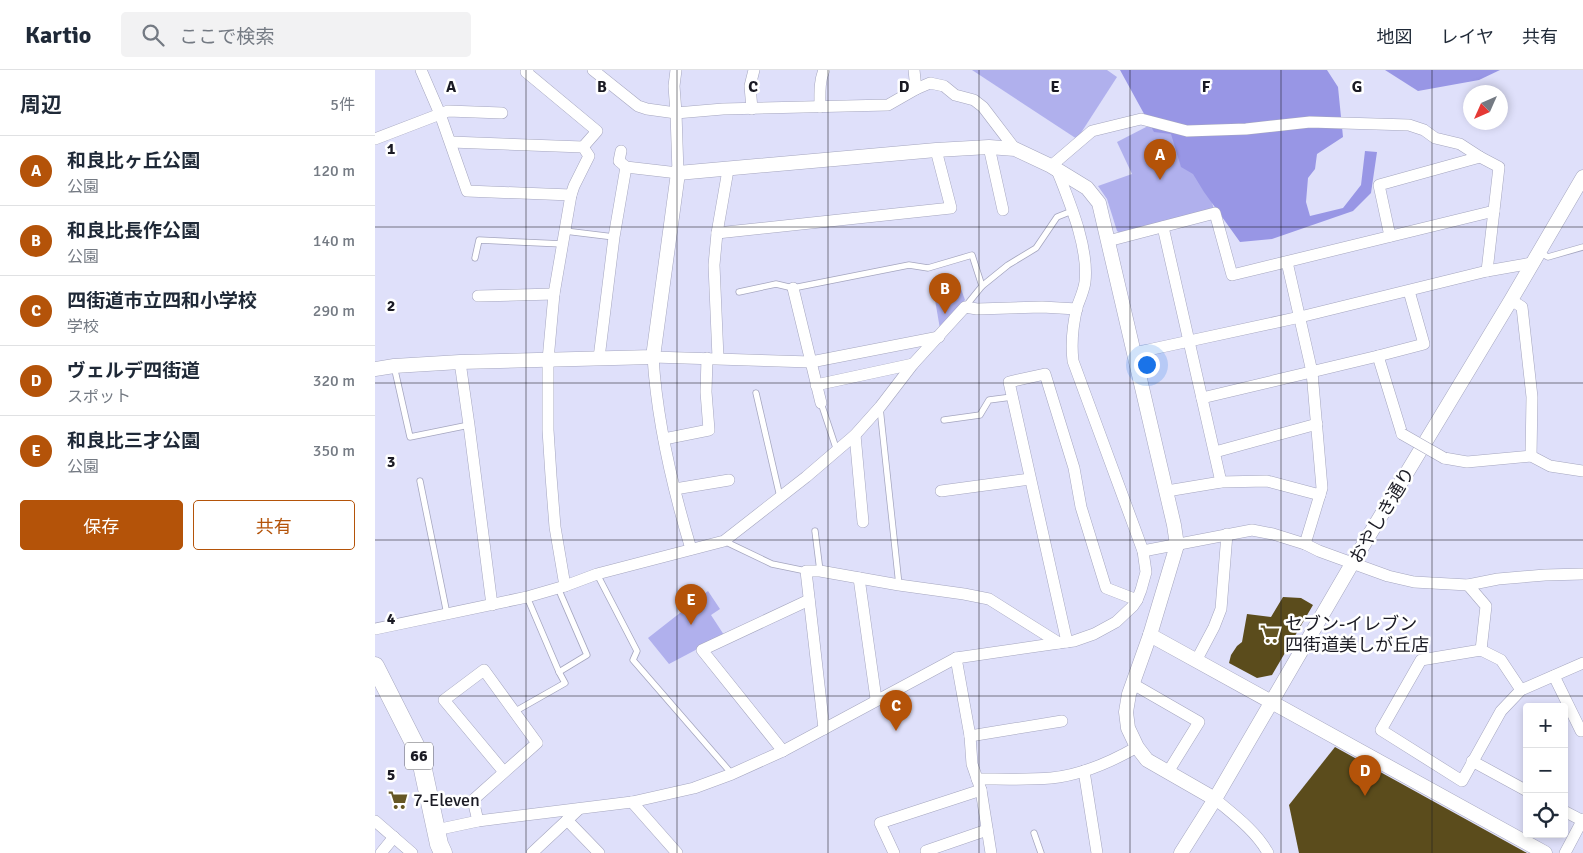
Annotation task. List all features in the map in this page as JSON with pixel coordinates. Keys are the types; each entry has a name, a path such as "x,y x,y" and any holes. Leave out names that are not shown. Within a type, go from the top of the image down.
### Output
{"main road":[{"name":"66","path":"375,666 422,765 443,853"}],"street":[{"path":"421,70 451,142 467,191 571,195"},
{"path":"528,70 526,72 597,131 583,147"},
{"path":"593,70 639,106 647,109 677,113 723,109 888,105 930,83 944,86 955,95 974,100 983,107 1015,149"},
{"path":"677,70 674,86 677,113 678,173 653,357 655,392 664,439 691,549"},
{"path":"753,109 750,86 754,70"},
{"path":"820,107 819,90 821,78 825,70"},
{"path":"914,70 916,89"},
{"path":"376,137 448,112 502,114"},
{"path":"1054,168 1091,131 1141,119 1187,131 1309,122 1409,125 1424,130 1435,138 1460,144 1499,167 1487,271"},
{"path":"451,142 583,147"},
{"path":"562,587 555,527 548,430 548,360 555,294 571,195 589,156 583,147"},
{"path":"989,147 1003,210"},
{"path":"621,151 619,161 625,167 678,173 729,170 936,150 989,147 1015,149 1054,168 1087,188 1099,203 1167,492 1177,545 1133,684 1126,712 1128,728 1137,747 1147,760 1215,798 1242,821 1268,853"},
{"path":"717,234 951,208 936,150"},
{"path":"1390,236 1379,185 1480,157"},
{"path":"599,358 625,167"},
{"path":"436,830 478,821 632,802 694,788 732,774 783,751 956,658 1063,643 1094,634 1116,622 1133,606 1141,590 1146,572 1143,551 1073,361 1071,348 1077,309 1085,282 1085,273 1082,243 1072,211 1054,168"},
{"path":"664,439 709,430 705,392 713,358 714,265 717,234 729,170"},
{"name":"おやしき通り","path":"1185,852 1353,562 1583,177"},
{"path":"1108,241 1215,213 1232,275 1494,211"},
{"path":"1163,227 1221,482"},
{"path":"1134,353 1409,291 1535,257"},
{"path":"1287,262 1312,372 1322,488 1305,544"},
{"path":"793,288 821,403"},
{"path":"1202,398 1423,344 1409,291"},
{"path":"478,296 555,294"},
{"path":"1511,300 1522,307 1532,397 1531,456"},
{"path":"375,629 527,597 597,574 724,541 855,435 880,407 913,364 965,307 977,309 1077,309"},
{"path":"375,369 460,362 653,357 811,362 939,337"},
{"path":"1378,356 1402,434 1444,458 1467,462 1531,456 1550,466 1583,471"},
{"path":"460,362 492,605"},
{"path":"816,385 913,364"},
{"path":"1063,643 1031,479 1009,382 1045,374 1074,468 1081,507 1106,588 1137,600"},
{"path":"1215,452 1317,424"},
{"path":"855,435 863,522"},
{"path":"941,492 1031,479"},
{"path":"675,489 729,480"},
{"path":"1167,492 1221,482 1267,481 1320,495"},
{"path":"1143,551 1252,530 1305,544 1388,576 1414,582 1468,585 1498,579 1583,574"},
{"path":"1196,660 1214,627 1221,609 1227,534"},
{"path":"824,729 806,572 820,571 964,594 989,600 1063,643"},
{"path":"859,578 877,699"},
{"path":"1468,585 1486,606 1481,650"},
{"path":"783,751 702,650 809,600"},
{"path":"1150,635 1545,853"},
{"path":"1521,690 1501,660 1481,650 1421,660 1381,730 1462,780 1501,711 1521,690 1583,663"},
{"path":"956,658 972,764 979,784 991,853"},
{"path":"478,821 473,800 537,743 484,670 444,700 504,772"},
{"path":"1554,676 1581,731"},
{"path":"1133,684 1199,722 1168,772"},
{"path":"969,736 1062,720"},
{"path":"894,853 880,823 979,784 1051,778 1084,771 1119,757 1137,747"},
{"path":"1472,761 1523,788"},
{"path":"1084,771 1097,853"},
{"path":"632,802 677,853"},
{"path":"531,853 579,809"},
{"path":"1565,853 1583,820 1568,813"},
{"path":"567,820 599,853"},
{"path":"375,821 412,853"},
{"path":"927,853 926,851 987,830"},
{"path":"381,853 394,837"}],"lane":[{"path":"965,307 982,286 1008,265 1036,248 1057,218 1072,211"},
{"path":"565,231 614,237"},
{"path":"475,258 479,240 563,244"},
{"path":"1535,257 1548,257 1583,247"},
{"path":"739,292 776,284 793,288 909,265 928,268 971,255 982,286"},
{"path":"394,366 410,437 469,425"},
{"path":"756,394 780,497"},
{"path":"945,420 980,415 989,400 1012,397"},
{"path":"821,403 837,451"},
{"path":"880,407 899,585"},
{"path":"420,480 447,614"},
{"path":"815,531 820,571"},
{"path":"724,541 772,564 806,572"},
{"path":"597,574 637,651 633,660 732,774"},
{"path":"559,672 587,655 562,587"},
{"path":"514,712 565,683 527,597"},
{"path":"1034,833 1041,853"}],"shaded area":[{"path":"972,70 1107,70 1117,77 1077,139"},
{"path":"1120,70 1327,70 1338,87 1343,137 1317,154 1315,169 1308,178 1306,202 1310,216 1343,208 1361,185 1365,151 1377,152 1371,193 1353,211 1272,239 1240,242 1193,174 1181,167 1171,134 1154,132"},
{"path":"1385,70 1500,70 1479,80 1418,91"},
{"path":"1148,126 1192,140 1214,209 1120,233 1117,231 1107,199 1098,186 1132,174 1117,142"},
{"path":"960,286 965,300 940,329 934,294"},
{"path":"708,591 720,609 711,615 724,635 669,664 648,638"}],"building":[{"name":"セブン-イレブン 四街道美しが丘店","path":"1283,597 1301,598 1313,605 1272,675 1257,678 1229,663 1231,655 1242,642 1247,614 1271,617"},
{"path":"1335,747 1527,853 1299,853 1289,805"}],"place":[{"name":"和良比ヶ丘公園","path":"1160,180"},
{"name":"和良比長作公園","path":"945,314"},
{"name":"和良比三才公園","path":"691,625"},
{"name":"セブン-イレブン 四街道美しが丘店","path":"1270,634"},
{"name":"四街道市立四和小学校","path":"896,731"},
{"name":"ヴェルデ四街道","path":"1365,796"},
{"name":"7-Eleven","path":"398,800"}]}
